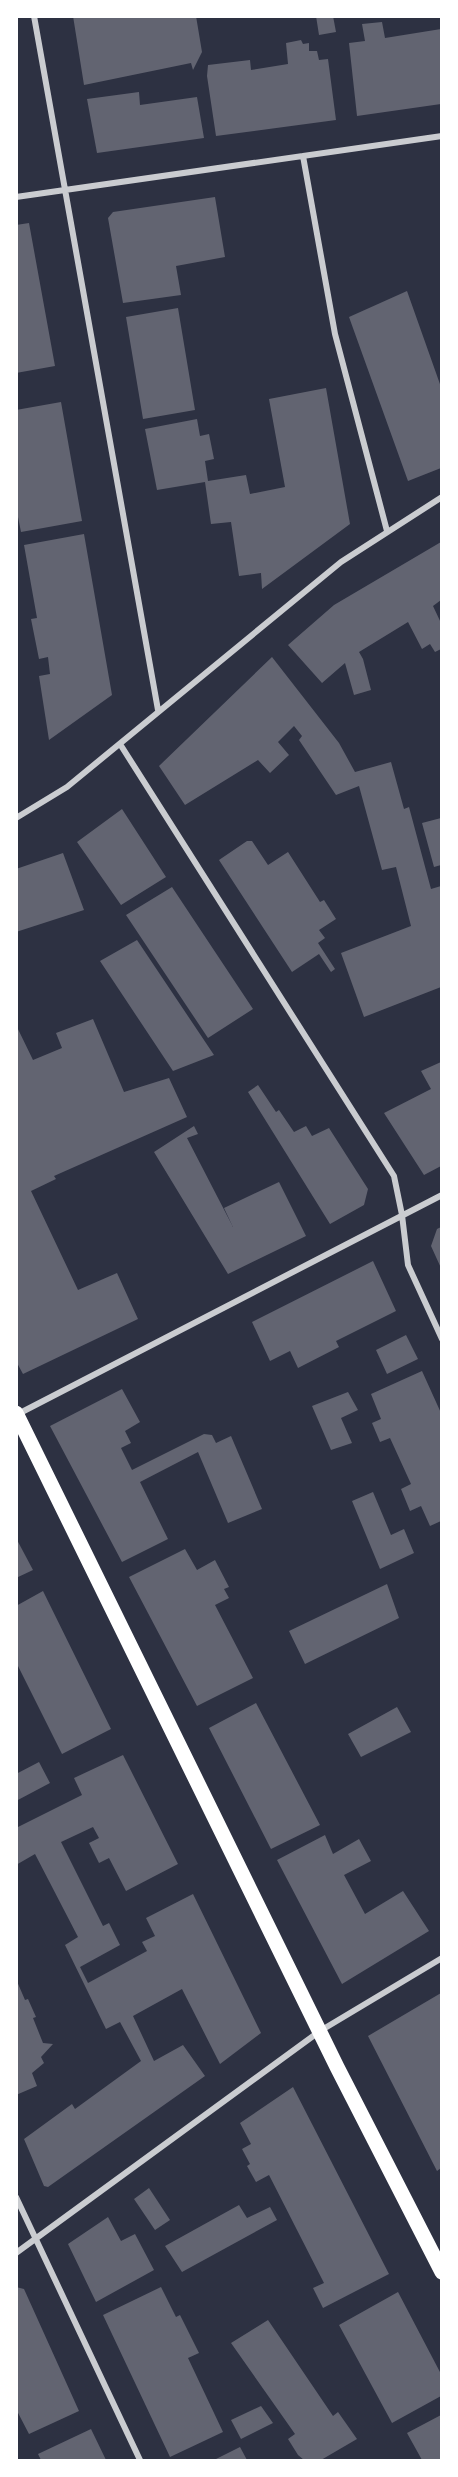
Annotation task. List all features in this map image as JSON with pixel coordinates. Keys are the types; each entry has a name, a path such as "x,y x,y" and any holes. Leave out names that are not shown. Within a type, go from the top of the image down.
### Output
{"main road":[{"path":"17,1414 441,2272"}],"street":[{"path":"34,16 158,710"},
{"path":"16,197 441,136"},
{"path":"303,156 335,334 387,531"},
{"path":"16,818 67,787 341,562 441,497"},
{"path":"120,744 394,1176 402,1215 408,1265 441,1339"},
{"path":"17,1414 441,1195"},
{"path":"16,2253 36,2241 320,2031 441,1958"},
{"path":"16,2197 140,2460"}],"building":[{"path":"73,16 196,16 202,52 193,70 191,63 84,85"},
{"path":"316,16 333,16 336,32 319,35"},
{"path":"382,22 385,38 441,29 441,104 357,116 349,43 365,41 362,24"},
{"path":"301,40 303,44 309,43 309,51 317,51 319,60 328,59 336,120 216,136 207,76 208,65 250,60 251,70 288,64 286,43"},
{"path":"139,92 140,105 197,97 204,138 97,153 87,99"},
{"path":"215,197 225,257 176,266 181,295 123,303 108,218 113,212"},
{"path":"29,223 55,366 16,373 16,225"},
{"path":"407,291 441,387 441,468 408,481 349,317"},
{"path":"178,308 195,410 143,419 126,317"},
{"path":"326,388 350,524 262,589 261,573 239,576 231,522 211,524 205,482 157,490 145,429 197,419 200,436 209,434 214,459 205,461 208,481 246,475 250,494 285,487 269,399"},
{"path":"61,402 82,521 21,532 16,507 16,410"},
{"path":"84,534 112,695 49,740 39,676 50,674 48,657 39,659 31,619 37,618 24,545"},
{"path":"441,542 441,600 433,606 441,623 441,649 435,652 430,644 422,649 408,622 359,652 371,690 354,695 345,663 322,683 288,645 334,605"},
{"path":"272,657 339,743 355,772 391,762 404,809 409,807 431,889 441,886 441,987 364,1017 341,953 411,926 396,867 382,870 359,786 336,795 299,740 302,736 294,726 278,742 289,755 270,773 258,760 185,805 159,766"},
{"path":"122,809 166,877 121,905 77,842"},
{"path":"441,818 441,865 434,867 422,823"},
{"path":"247,841 252,841 268,865 288,852 320,902 324,900 336,919 319,930 325,938 318,943 335,969 331,972 319,954 292,972 219,860"},
{"path":"63,853 84,910 16,932 16,869"},
{"path":"172,887 253,1009 208,1038 126,915"},
{"path":"137,940 214,1055 173,1071 100,961"},
{"path":"93,1019 124,1092 169,1078 187,1117 54,1176 56,1179 31,1191 78,1290 117,1273 138,1319 23,1374 16,1361 16,1025 33,1060 62,1048 56,1033"},
{"path":"441,1062 441,1166 424,1175 384,1113 431,1089 421,1071"},
{"path":"258,1085 276,1112 279,1110 294,1132 306,1126 312,1136 329,1128 368,1189 364,1205 330,1224 248,1092"},
{"path":"194,1126 198,1134 187,1138 233,1227 224,1208 279,1182 306,1236 228,1274 154,1152"},
{"path":"441,1227 441,1268 431,1246 437,1229"},
{"path":"373,1261 396,1311 336,1341 339,1347 298,1368 290,1351 270,1361 252,1322"},
{"path":"406,1335 418,1359 387,1374 376,1350"},
{"path":"422,1371 441,1413 441,1521 430,1526 421,1506 410,1511 401,1489 411,1484 390,1438 380,1442 372,1423 381,1419 371,1394"},
{"path":"122,1389 140,1422 125,1431 131,1443 121,1448 132,1470 204,1434 212,1435 216,1443 231,1436 262,1509 228,1523 198,1452 140,1482 168,1539 122,1562 50,1426"},
{"path":"348,1392 358,1410 341,1418 352,1443 331,1450 312,1406"},
{"path":"373,1492 391,1535 404,1529 414,1553 380,1569 352,1501"},
{"path":"16,1538 33,1570 16,1578"},
{"path":"185,1549 197,1570 215,1560 229,1587 224,1589 229,1598 215,1605 253,1678 197,1706 129,1577"},
{"path":"387,1584 399,1618 305,1664 289,1631"},
{"path":"43,1591 111,1729 62,1754 16,1662 16,1606"},
{"path":"256,1703 320,1825 271,1849 209,1728"},
{"path":"397,1707 411,1732 361,1757 348,1734"},
{"path":"123,1755 178,1864 126,1891 109,1858 99,1863 89,1843 99,1838 93,1827 61,1842 103,1926 109,1923 120,1945 80,1967 88,1983 147,1951 142,1942 155,1936 146,1918 193,1894 261,2033 220,2064 182,1989 133,2016 154,2061 183,2045 205,2076 48,2187 44,2186 24,2139 72,2104 75,2109 141,2061 120,2022 106,2029 65,1945 78,1937 35,1854 16,1865 16,1823 18,1827 82,1795 74,1778"},
{"path":"39,1762 50,1783 16,1801 16,1774"},
{"path":"325,1835 333,1854 359,1839 371,1861 344,1875 365,1914 403,1891 429,1931 342,1984 277,1860"},
{"path":"16,1979 25,2000 28,1999 36,2017 33,2018 43,2043 53,2044 41,2057 44,2063 32,2073 37,2086 16,2095"},
{"path":"441,1993 441,2168 437,2171 368,2036"},
{"path":"293,2087 389,2274 323,2308 313,2288 324,2283 269,2175 256,2182 247,2166 250,2164 242,2149 251,2144 240,2123"},
{"path":"149,2188 170,2220 155,2230 134,2199"},
{"path":"239,2205 247,2218 270,2207 277,2220 182,2272 165,2246"},
{"path":"108,2217 121,2241 135,2234 154,2270 96,2302 68,2244"},
{"path":"16,2287 24,2289 79,2411 29,2434 16,2409"},
{"path":"161,2287 176,2317 180,2315 199,2353 188,2358 223,2432 170,2457 103,2315"},
{"path":"398,2292 441,2374 441,2396 392,2423 339,2325"},
{"path":"268,2320 333,2416 338,2412 357,2439 321,2460 304,2460 298,2455 288,2439 295,2434 231,2343"},
{"path":"261,2406 273,2423 241,2439 231,2420"},
{"path":"441,2415 441,2460 422,2460 407,2433"},
{"path":"91,2429 106,2460 41,2460 38,2454"},
{"path":"240,2447 247,2460 214,2460"}]}
